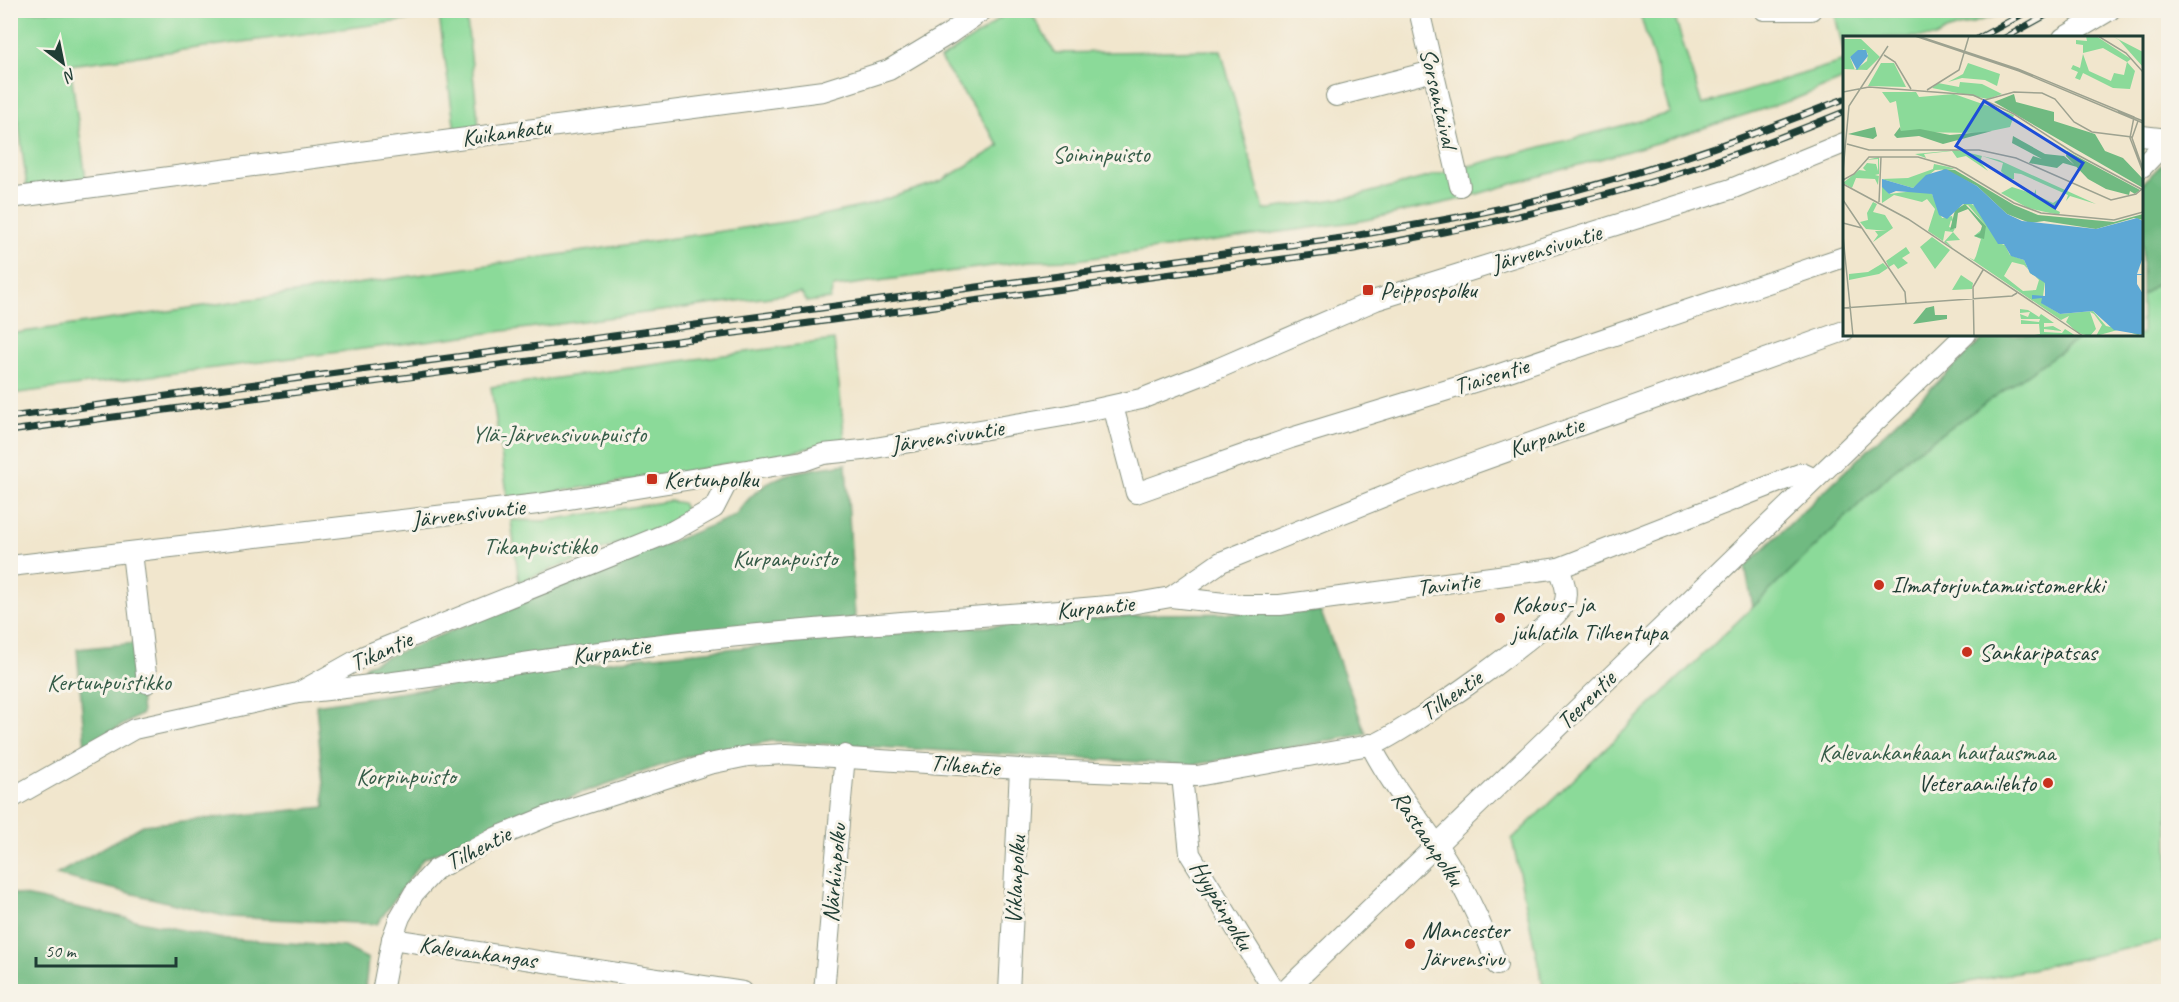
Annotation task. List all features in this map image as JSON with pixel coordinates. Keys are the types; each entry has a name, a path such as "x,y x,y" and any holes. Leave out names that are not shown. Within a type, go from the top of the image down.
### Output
{"street":[{"name":"Kuikankatu","path":"10,198 823,91 889,70 949,34 983,10"},
{"name":"Sorsantaival","path":"1419,10 1460,186"},
{"path":"1764,10 1811,10"},
{"path":"2066,36 2110,10"},
{"path":"1336,96 1433,71"},
{"path":"2143,136 2169,139"},
{"path":"2143,166 2169,139"},
{"name":"Järvensivuntie","path":"10,566 538,504 803,461 838,451 874,448 1113,406 1216,369 1392,294 1710,196 1776,172 1843,143"},
{"name":"Tiaisentie","path":"1113,406 1136,493 1290,438 1500,374 1843,258"},
{"name":"Kurpantie","path":"298,693 380,686 629,648 869,623 1120,605 1171,597 1221,562 1405,488 1843,332"},
{"name":"Teerentie","path":"1284,992 1964,336"},
{"name":"Tikantie","path":"10,799 142,725 298,693 364,656 673,531 714,508 732,473"},
{"name":"Tavintie","path":"1171,597 1242,605 1280,605 1559,568 1802,473 1815,479"},
{"path":"132,552 147,683"},
{"name":"Tilhentie","path":"382,992 392,939 400,916 414,893 435,870 495,838 548,816 655,779 748,756 845,755 1020,769 1197,776 1370,744 1388,739 1454,695 1547,625 1564,605 1567,591 1559,568"},
{"name":"Rastaanpolku","path":"1370,744 1387,778 1437,846 1471,903 1497,965"},
{"name":"Närhinpolku","path":"824,992 845,755"},
{"name":"Viklanpolku","path":"1010,992 1020,769"},
{"name":"Hyypänpolku","path":"1182,776 1190,854 1275,992"},
{"name":"Kalevankangas","path":"392,939 743,992"}],"green space":[{"path":"1835,10 2012,11 1946,31 1937,36 1843,36 1843,49"},
{"path":"10,11 481,11 466,13 479,127 455,131 439,16 70,65 86,179 27,187 11,65"},
{"name":"Soininpuisto","path":"1009,11 1030,11 1055,53 1221,50 1264,210 1356,196 1670,113 1639,11 1673,11 1702,105 1843,61 1843,79 1795,99 1656,143 1453,201 1361,221 1077,260 1030,261 833,287 830,299 807,302 801,293 11,394 10,334 799,220 865,206 941,181 1000,146 940,59 981,33"},
{"path":"2168,158 2168,275 2143,294 2143,183"},
{"name":"Kalevankankaan hautausmaa","path":"2168,275 2168,940 1927,991 1544,991 1512,839 1909,456 2083,336 2143,336 2143,294"},
{"path":"1986,336 2083,336 1909,456 1753,607 1745,567"},
{"name":"Ylä-Järvensivunpuisto","path":"834,340 845,441 679,473 508,499 491,387"},
{"name":"Kurpanpuisto","path":"846,464 855,618 381,677 368,675 364,670 367,665 735,516 758,490 783,476"},
{"name":"Tikanpuistikko","path":"669,501 684,505 685,512 680,520 519,582 511,520 544,521"},
{"name":"Korpinpuisto","path":"1321,612 1366,734 1192,765 772,741 689,756 554,802 423,859 377,924 228,917 56,875 143,825 325,807 316,705 635,658 871,635 1161,614"},
{"name":"Kertunpuistikko","path":"136,643 142,714 85,747 77,649"},
{"path":"11,893 218,938 345,947 368,959 365,991 11,991"}],"railway":[{"path":"1983,36 2030,10"},
{"path":"2009,36 2055,10"},
{"path":"10,417 1342,238 1490,211 1596,185 1721,145 1843,99"},
{"path":"10,431 1343,251 1505,219 1624,190 1732,155 1843,112"}],"place":[{"name":"Peippospolku","path":"1368,290"},
{"name":"Kertunpolku","path":"652,479"},
{"name":"Ilmatorjuntamuistomerkki","path":"1879,585"},
{"name":"Kokous- ja juhlatila Tilhentupa","path":"1500,618"},
{"name":"Sankaripatsas","path":"1967,652"},
{"name":"Veteraanilehto","path":"2048,783"},
{"name":"Mancester Järvensivu","path":"1410,944"}]}
